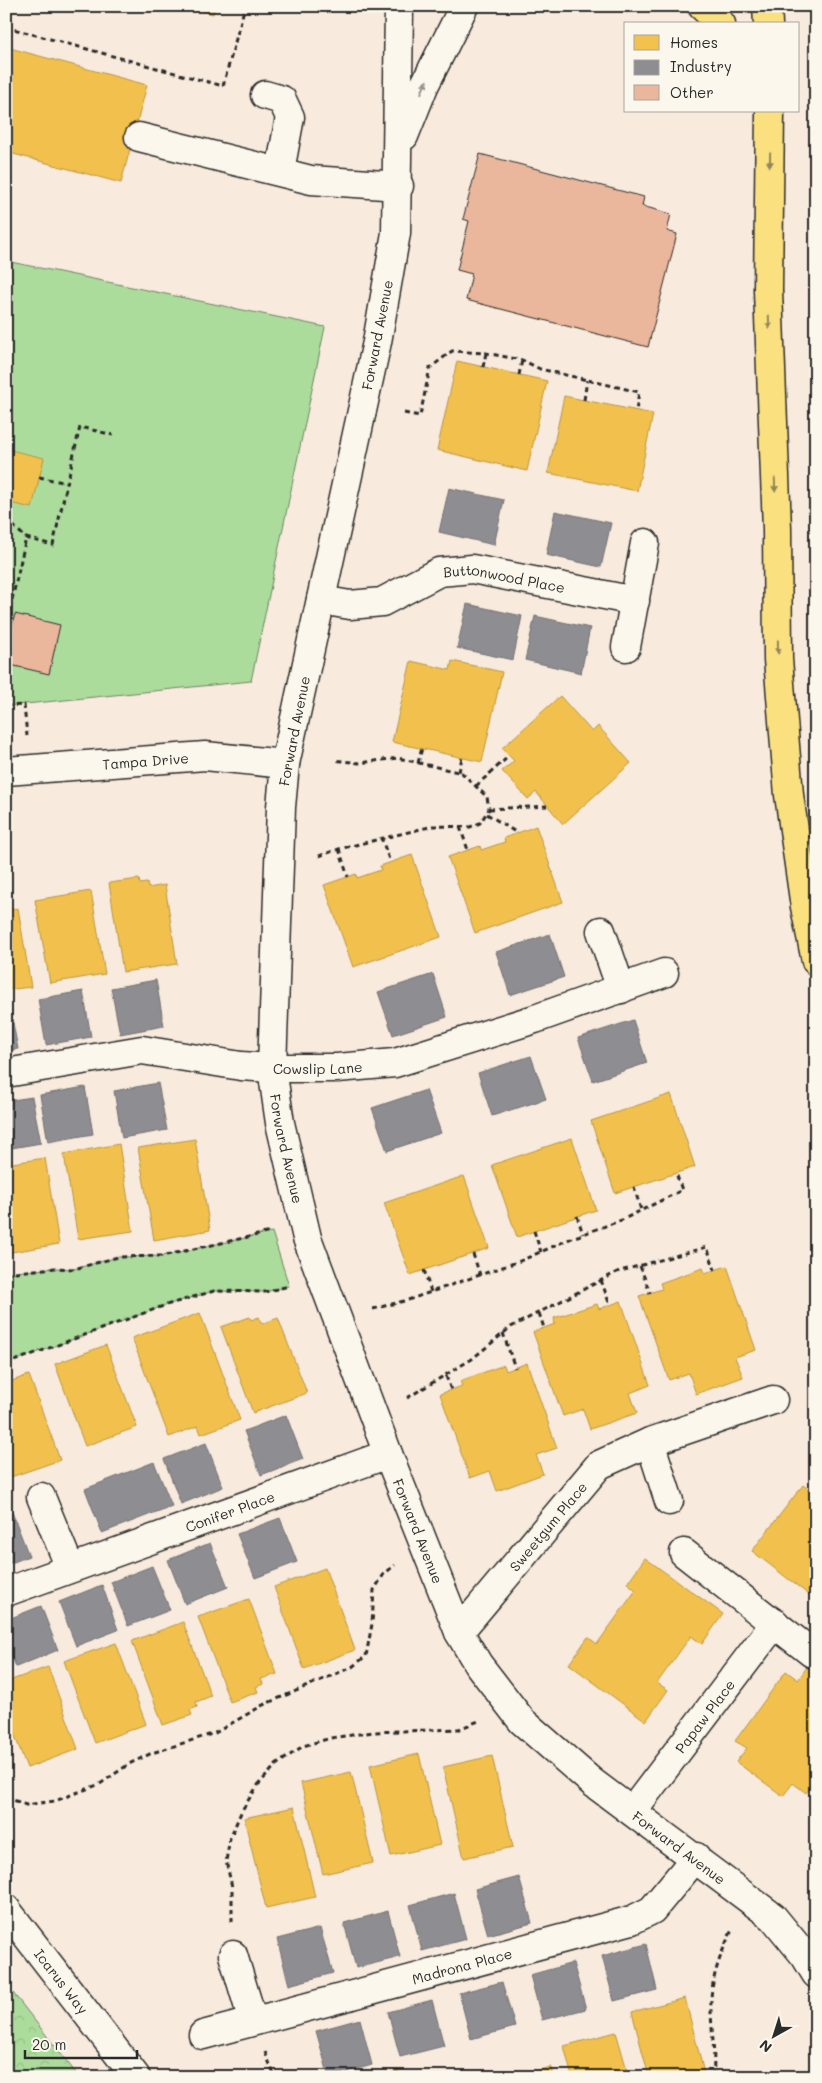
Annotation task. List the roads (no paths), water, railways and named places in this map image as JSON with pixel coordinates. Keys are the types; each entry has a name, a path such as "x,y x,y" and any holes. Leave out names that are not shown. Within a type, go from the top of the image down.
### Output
{"highway":[{"path":"702,6 719,22"},
{"path":"767,6 768,22"},
{"path":"770,112 768,290 777,529 778,659 789,795 805,907 816,960"}],"street":[{"name":"Forward Avenue","path":"399,6 399,186 396,233 379,333 285,764 280,808 272,1068 280,1123 307,1238 388,1454 459,1632 478,1664 522,1722 592,1782 633,1810 773,1917 805,1956 816,1974"},
{"name":"Forward Avenue","path":"398,148 424,86 464,6"},
{"path":"265,95 282,100 290,117 280,171"},
{"path":"139,137 311,180 399,186"},
{"path":"626,647 645,543"},
{"name":"Buttonwood Place","path":"321,600 350,606 382,602 439,572 472,569 634,600"},
{"name":"Tampa Drive","path":"6,770 204,756 285,764"},
{"path":"601,931 621,988"},
{"name":"Cowslip Lane","path":"6,1073 142,1050 241,1066 272,1068 337,1068 395,1063 535,1019 664,973"},
{"name":"Sweetgum Place","path":"459,1632 600,1465 650,1442 774,1400"},
{"path":"650,1442 669,1501"},
{"name":"Conifer Place","path":"6,1592 388,1454"},
{"path":"41,1497 70,1568"},
{"path":"684,1553 812,1653"},
{"name":"Papaw Place","path":"633,1810 775,1623"},
{"name":"Madrona Place","path":"203,2034 632,1920 652,1910 696,1857"},
{"name":"Icarus Way","path":"6,1908 136,2077"},
{"path":"233,1955 253,2021"}]}
